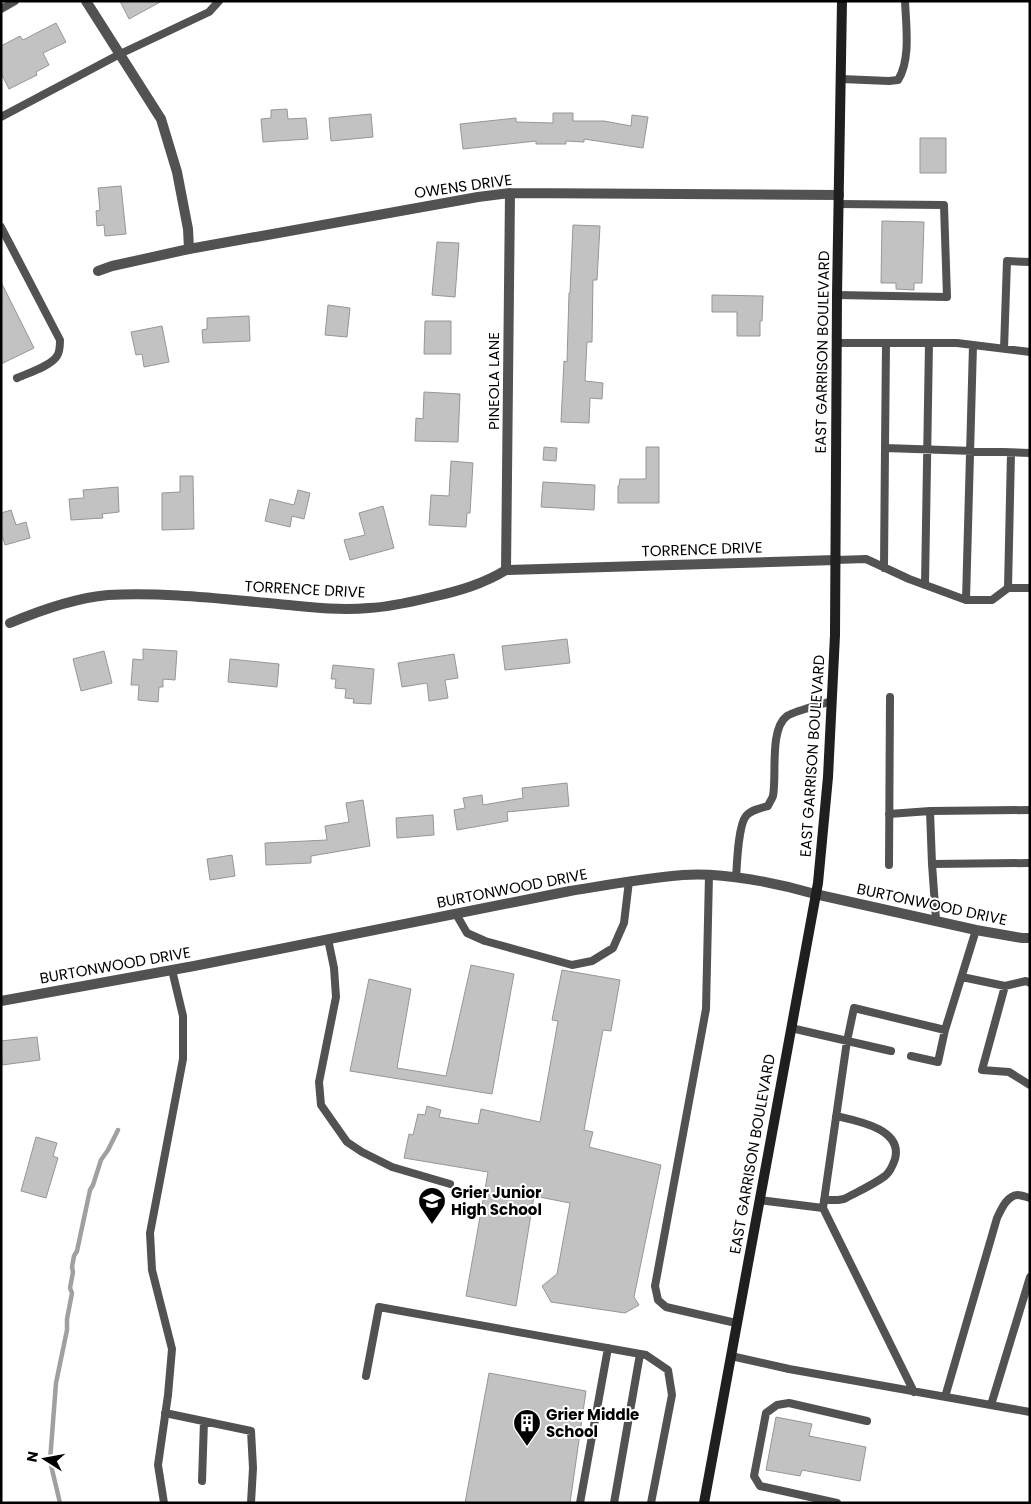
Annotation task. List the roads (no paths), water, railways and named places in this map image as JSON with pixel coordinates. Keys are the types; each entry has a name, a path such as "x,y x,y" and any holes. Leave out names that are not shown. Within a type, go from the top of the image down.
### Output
{"main road":[{"name":"EAST GARRISON BOULEVARD","path":"704,1503 818,883 828,777 835,635 837,295 842,1"}],"street":[{"path":"86,1 161,119 177,172 188,229 189,249"},
{"name":"OWENS DRIVE","path":"98,271 112,266 189,249 468,198 510,193 839,200"},
{"name":"PINEOLA LANE","path":"506,570 510,193"},
{"name":"TORRENCE DRIVE","path":"10,623 60,604 106,595 163,594 309,607 377,608 396,606 458,591 491,579 506,570 836,560"},
{"name":"BURTONWOOD DRIVE","path":"1,1001 172,970 629,881 684,875 736,878 793,888 976,930 1030,938"}],"lane":[{"path":"1,9 15,1"},
{"path":"1,117 120,54 209,12 220,1"},
{"path":"841,79 889,82 898,80 904,65 906,47 905,1"},
{"path":"837,295 947,297 944,205 839,200"},
{"path":"1,227 60,340 58,356 51,362 17,378"},
{"path":"1004,349 1007,261 1030,262"},
{"path":"837,342 958,343 1030,352"},
{"path":"884,568 886,343"},
{"path":"925,585 929,343"},
{"path":"966,600 973,345"},
{"path":"885,448 1030,453"},
{"path":"1008,588 1012,453"},
{"path":"836,560 866,559 925,585 966,600 992,600 1008,588 1030,588"},
{"path":"889,865 890,697"},
{"path":"736,878 741,825 751,811 768,806 773,797 777,737 782,720 789,715 832,701"},
{"path":"889,814 930,811 1030,810"},
{"path":"930,811 936,920"},
{"path":"932,864 1030,863"},
{"path":"709,875 706,1009 655,1286 658,1300 666,1307 736,1323"},
{"path":"456,914 467,933 485,941 572,965 592,961 612,948 624,923 629,881"},
{"path":"911,1056 938,1062 945,1030 976,930"},
{"path":"328,939 334,968 336,997 320,1082 321,1104 347,1142 362,1152 392,1167 450,1184"},
{"path":"164,1503 158,1465 172,1349 152,1270 150,1233 183,1059 182,1016 172,970"},
{"path":"962,977 1005,986 1026,981 1030,983"},
{"path":"1005,986 982,1070 1009,1072 1030,1085"},
{"path":"914,1392 823,1208 847,1040 854,1008 945,1030"},
{"path":"791,1028 891,1051"},
{"path":"824,1200 844,1199 885,1176 893,1165 896,1156 896,1148 892,1139 886,1133 874,1127 836,1116"},
{"path":"946,1397 997,1218 1004,1205 1012,1197 1018,1194 1030,1198"},
{"path":"759,1200 823,1208"},
{"path":"990,1405 1030,1277"},
{"path":"366,1376 379,1306 646,1355 668,1370 672,1395 652,1503"},
{"path":"580,1503 608,1348"},
{"path":"614,1503 640,1354"},
{"path":"731,1356 789,1369 1030,1412"},
{"path":"837,1503 760,1486 754,1476 766,1413 777,1405 789,1403 867,1421"},
{"path":"165,1413 251,1431 253,1468 251,1503"},
{"path":"202,1481 204,1421"}],"waterway":[{"path":"60,1503 50,1461 56,1383 67,1330 72,1293 70,1288 72,1267 90,1190 101,1160 118,1130"}],"place":[{"name":"Grier Junior High School","path":"432,1225"},
{"name":"Grier Middle School","path":"527,1447"}]}
